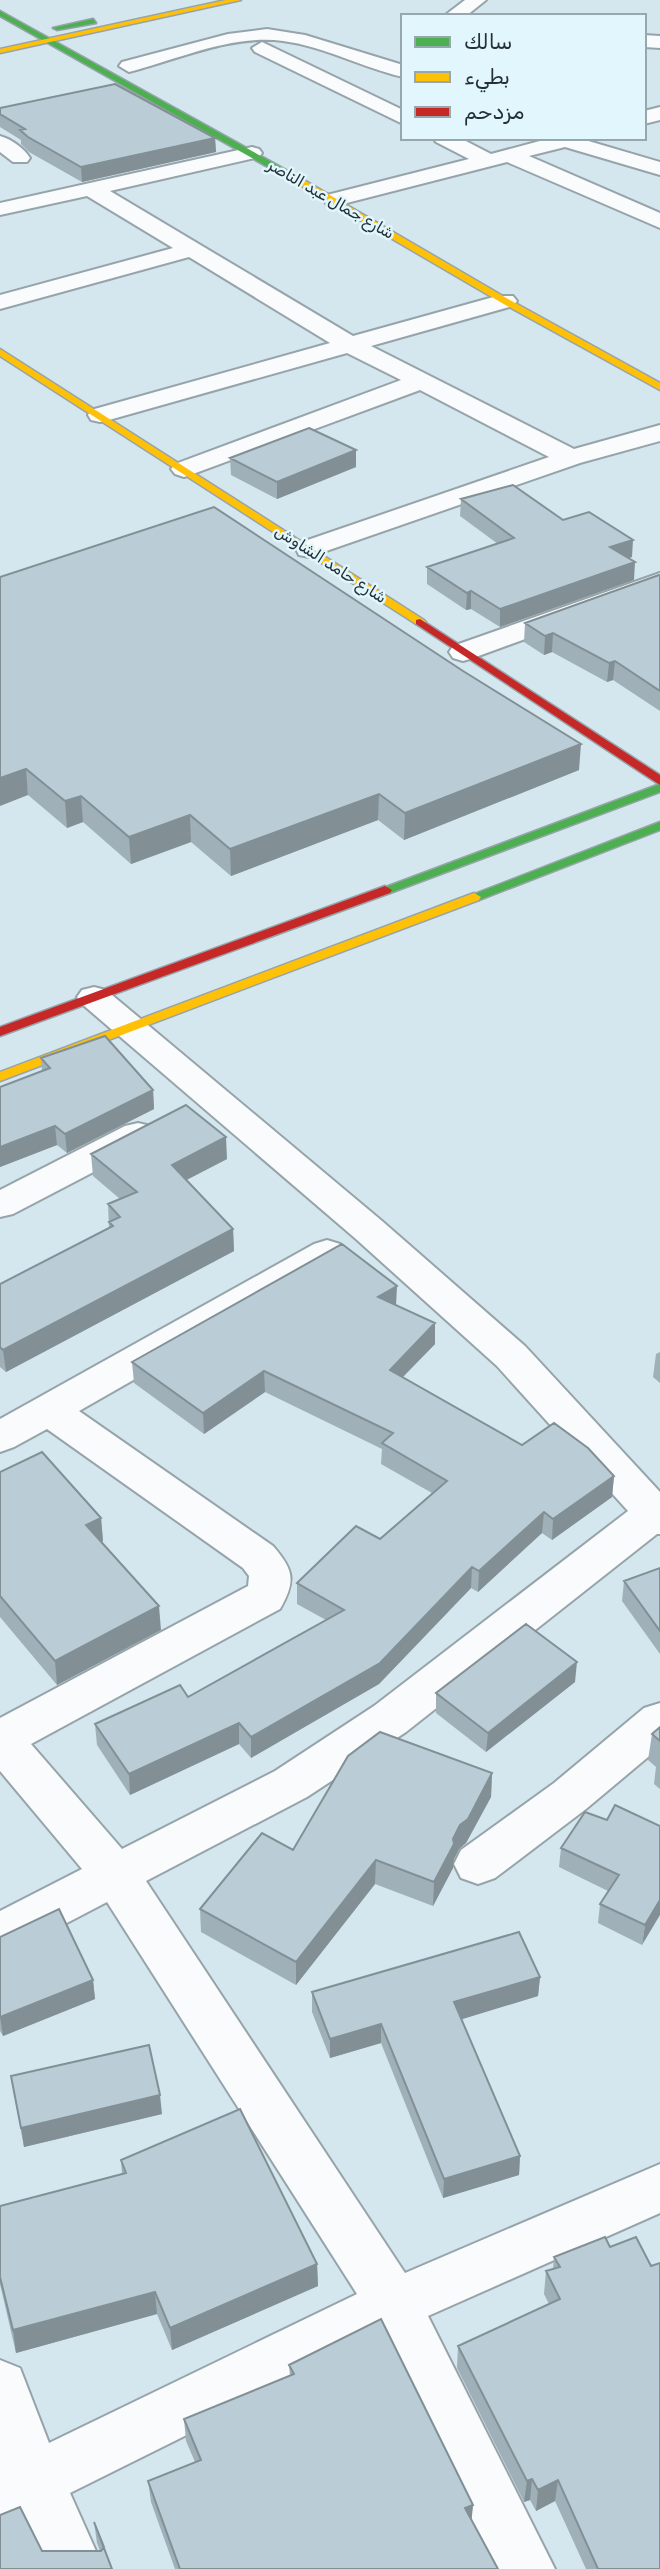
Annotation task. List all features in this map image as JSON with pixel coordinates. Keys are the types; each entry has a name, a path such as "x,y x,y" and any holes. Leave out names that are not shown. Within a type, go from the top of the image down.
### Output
{"main road":[{"name":"شارع جمال عبد الناصر","path":"9,0 53,34 255,142 505,301 660,387"},
{"path":"0,51 93,21 206,0"},
{"path":"53,34 73,36 237,0"},
{"name":"شارع جمال عبد الناصر","path":"0,13 34,32 53,34"},
{"path":"0,39 34,32"},
{"path":"73,36 95,48"},
{"name":"شارع جمال عبد الناصر","path":"126,71 153,80"},
{"name":"شارع جمال عبد الناصر","path":"358,195 377,206"},
{"name":"شارع حامد الشاوش","path":"0,352 309,549 660,781"},
{"path":"0,1032 660,788"},
{"path":"0,1077 660,826"}],"street":[{"path":"456,14 477,0"},
{"path":"97,93 126,71 241,38 280,35 399,68"},
{"path":"241,38 401,117"},
{"path":"340,87 399,68"},
{"path":"449,140 660,221"},
{"path":"334,191 358,195 571,140 660,169"},
{"path":"0,142 20,158"},
{"path":"0,209 91,189 255,142"},
{"path":"91,189 350,345 571,457"},
{"path":"0,302 194,249"},
{"path":"100,415 505,301"},
{"path":"184,469 419,382"},
{"path":"309,549 571,457 660,433"},
{"path":"463,652 660,581"},
{"path":"0,1934 291,1784 379,1726 658,1516 511,1356 369,1230 94,997"},
{"path":"0,1205 212,1096"},
{"path":"0,1437 369,1230"},
{"path":"48,1409 258,1557 272,1572 272,1584 265,1598 0,1739 116,1875 394,2304 526,2569"},
{"path":"478,1864 570,1796 660,1721"},
{"path":"17,2488 394,2304 660,2188"},
{"path":"0,2387 17,2488 75,2569"}],"building":[{"path":"115,84 215,138 81,167 28,137 20,130 25,129 0,114 0,108"},
{"path":"309,428 356,450 277,482 230,458"},
{"path":"513,485 563,520 589,512 633,540 610,547 635,562 500,609 471,591 467,593 427,567 514,538 461,499"},
{"path":"214,507 463,671 581,744 405,813 379,794 230,849 190,815 129,837 81,796 65,801 26,769 0,778 0,577"},
{"path":"659,575 660,691 615,661 609,663 553,633 545,636 525,623"},
{"path":"105,1036 153,1090 65,1134 55,1126 0,1147 0,1087 50,1068 41,1058"},
{"path":"186,1105 226,1137 172,1165 233,1229 3,1350 0,1347 0,1284 113,1226 109,1222 120,1217 108,1204 137,1192 91,1154"},
{"path":"342,1244 397,1286 378,1297 435,1323 390,1370 522,1445 554,1423 588,1448 614,1476 553,1519 544,1512 479,1571 472,1567 380,1663 251,1737 239,1723 129,1774 95,1724 180,1685 188,1697 344,1610 297,1583 356,1526 380,1539 447,1481 382,1443 393,1433 264,1371 203,1413 132,1362"},
{"path":"42,1452 101,1518 86,1525 159,1606 55,1661 0,1596 0,1472"},
{"path":"660,1568 660,1631 624,1581"},
{"path":"526,1624 577,1662 488,1733 436,1693"},
{"path":"660,1727 660,1741 652,1734"},
{"path":"380,1732 492,1773 468,1819 460,1825 453,1839 454,1844 434,1882 376,1860 296,1962 200,1909 262,1833 293,1850 348,1756"},
{"path":"615,1805 660,1826 660,1900 645,1925 600,1904 619,1875 561,1848 585,1812 607,1820"},
{"path":"59,1909 93,1980 0,2017 0,1937"},
{"path":"519,1932 540,1977 454,2002 520,2156 444,2179 381,2024 330,2039 312,1992"},
{"path":"149,2045 160,2095 21,2128 11,2076"},
{"path":"240,2109 317,2264 170,2328 155,2292 13,2330 0,2277 0,2206 126,2173 121,2160"},
{"path":"605,2237 610,2247 636,2237 651,2266 660,2263 660,2569 598,2569 558,2480 538,2490 532,2479 527,2481 458,2346 560,2299 546,2271 560,2267 554,2257"},
{"path":"381,2319 473,2505 465,2508 498,2569 180,2569 148,2481 201,2460 184,2419 294,2374 289,2365"},
{"path":"20,2507 42,2551 101,2551 104,2547 112,2569 0,2569 0,2515"}],"traffic: fast":[{"path":"0,13 301,182"},
{"path":"57,28 93,21"},
{"path":"385,890 660,788"},
{"path":"474,897 660,826"}],"traffic: slow":[{"path":"0,51 237,0"},
{"path":"301,182 505,301 660,387"},
{"path":"0,352 420,622"},
{"path":"0,1077 474,897"}],"traffic: jam":[{"path":"420,622 660,781"},
{"path":"0,1032 385,890"}]}
